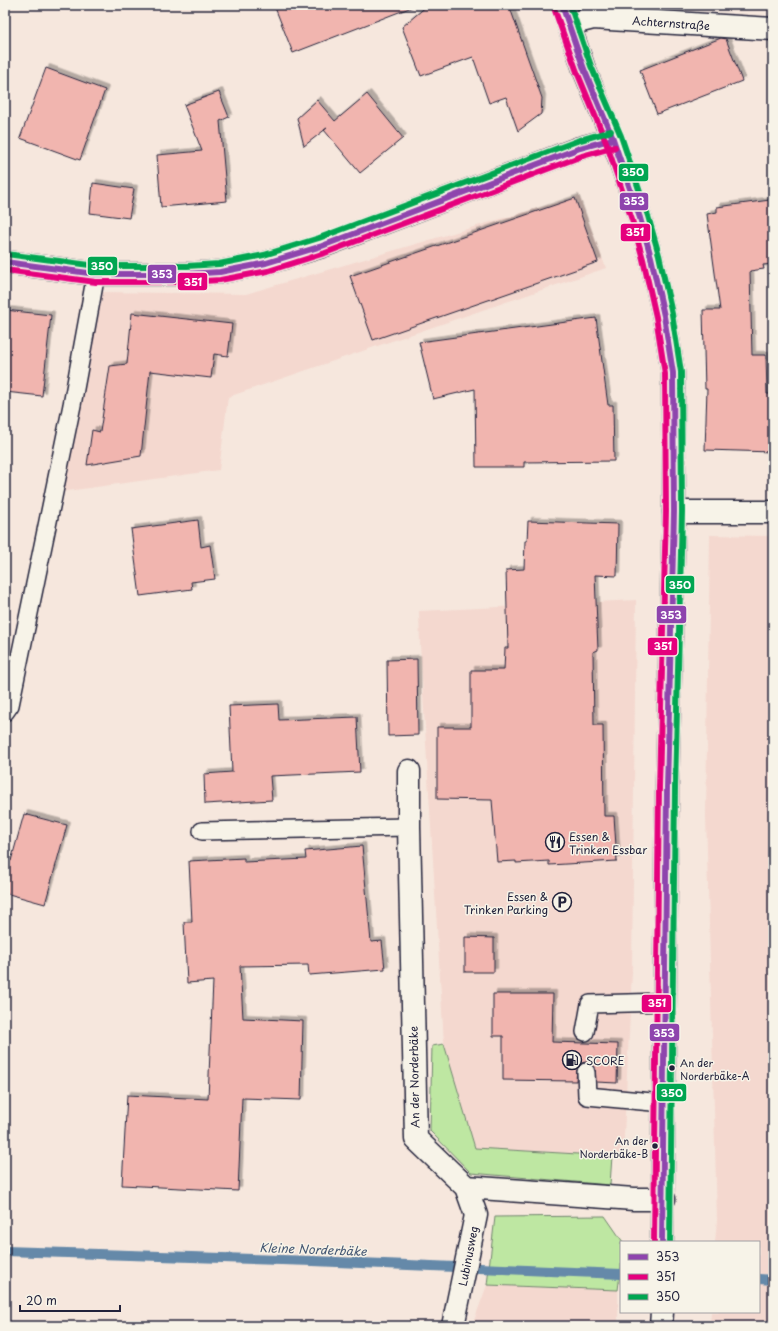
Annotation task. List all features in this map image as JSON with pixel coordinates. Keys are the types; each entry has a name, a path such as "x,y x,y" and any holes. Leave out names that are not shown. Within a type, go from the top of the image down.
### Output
{"street":[{"name":"Achternstraße","path":"566,15 773,29"},
{"path":"566,15 584,69 612,139 640,218 651,257 664,316 673,373 674,512 667,788 666,1002 663,1104 664,1199 662,1232"},
{"path":"5,262 96,274 187,274 220,272 266,263 322,246 543,161 612,139"},
{"path":"674,512 773,512"},
{"name":"An der Norderbäke","path":"409,771 416,1139 466,1187"},
{"path":"466,1187 634,1199 664,1199"},
{"name":"Lubinusweg","path":"453,1326 476,1215 466,1187"},
{"path":"661,1326 662,1313"}],"lane":[{"path":"5,712 10,705 72,405 96,274"},
{"path":"202,831 409,827"},
{"path":"585,1032 590,1004 666,1002"},
{"path":"586,1072 587,1096 663,1104"}],"shaded area":[{"path":"670,5 773,5 773,10"},
{"path":"579,196 606,268 228,397 219,470 60,492 98,292 246,294"},
{"path":"710,535 773,536 773,1326 710,1326 711,1313 760,1313 760,1241 715,1241 717,1220 706,815"},
{"path":"636,600 632,972 623,1157 475,1148 444,1044 419,611"},
{"path":"487,1285 618,1290 618,1326 472,1326"}],"green space":[{"path":"444,1044 475,1148 612,1156 610,1185 471,1173 430,1131 432,1046"},
{"path":"605,1216 622,1241 620,1241 620,1274 618,1290 487,1285 495,1217"}],"building":[{"path":"274,5 412,5 412,7 293,53"},
{"path":"428,5 509,5 542,98 541,114 518,131 506,97 489,103 473,57 421,76 402,27"},
{"path":"721,38 726,39 742,81 657,114 640,70"},
{"path":"46,68 105,90 80,160 20,138"},
{"path":"219,92 229,117 220,121 227,201 161,207 157,155 202,151 184,105"},
{"path":"367,94 403,138 360,173 324,130 304,146 297,118 317,100 335,121"},
{"path":"93,183 134,189 129,218 90,213"},
{"path":"575,198 598,262 373,340 350,276"},
{"path":"770,200 771,209 773,208 773,264 763,265 764,269 750,271 752,355 766,355 767,394 773,394 773,452 705,450 707,389 705,389 703,310 720,310 707,214 717,212 717,207"},
{"path":"5,310 51,315 42,396 5,392"},
{"path":"132,313 232,324 228,356 214,354 211,378 150,371 141,456 87,465 92,430 100,432 110,366 127,364"},
{"path":"596,318 608,405 613,405 614,461 524,462 524,467 476,467 475,389 433,399 419,342"},
{"path":"198,520 201,547 210,545 215,579 191,582 192,589 140,596 131,529"},
{"path":"528,521 618,524 617,576 595,575 598,650 593,652 594,725 603,725 604,816 614,816 617,861 549,865 549,861 516,863 516,861 497,862 492,800 437,799 437,727 471,727 471,670 504,670 505,648 508,648 506,570 524,569 525,541 527,541"},
{"path":"417,659 418,735 388,736 387,660"},
{"path":"278,704 279,720 357,717 360,772 270,776 272,800 205,804 204,774 232,772 229,706"},
{"path":"24,814 67,825 45,904 5,893 5,860 11,861"},
{"path":"362,846 371,942 382,941 385,969 309,975 308,965 240,966 243,1018 303,1021 301,1100 242,1098 238,1191 122,1185 127,1095 208,1099 213,981 187,983 184,922 192,922 189,861 244,858 244,862 306,859 305,851"},
{"path":"465,937 494,938 494,972 465,972"},
{"path":"493,994 553,994 552,1042 618,1044 617,1083 596,1082 595,1067 591,1063 586,1062 581,1063 577,1068 576,1081 503,1080 503,1036 493,1036"}],"waterway":[{"name":"Kleine Norderbäke","path":"5,1251 313,1261 620,1274"},
{"name":"Kleine Norderbäke","path":"760,1279 773,1280"}],"transit line":[{"name":"353","path":"562,5 584,69 613,139 640,218 651,257 664,316 673,373 674,512 667,788 662,1241"},
{"name":"350","path":"570,5 591,66 621,136 648,216 659,255 672,314 681,372 682,512 675,788 670,1241"},
{"name":"351","path":"554,8 577,72 606,142 632,220 643,259 656,317 665,374 666,512 659,788 654,1241"},
{"name":"350","path":"6,254 97,266 187,266 219,264 264,255 319,238 577,141 611,131"},
{"name":"353","path":"5,262 96,274 187,274 220,272 266,263 322,246 580,148 613,139"},
{"name":"351","path":"5,270 96,282 187,282 220,280 268,271 325,253 582,156 615,147"}],"place":[{"name":"Essen & Trinken Essbar","path":"555,842"},
{"name":"Essen & Trinken Parking","path":"562,902"},
{"name":"SCORE","path":"572,1060"},
{"name":"An der Norderbäke-A","path":"672,1068"},
{"name":"An der Norderbäke-B","path":"655,1146"}]}
